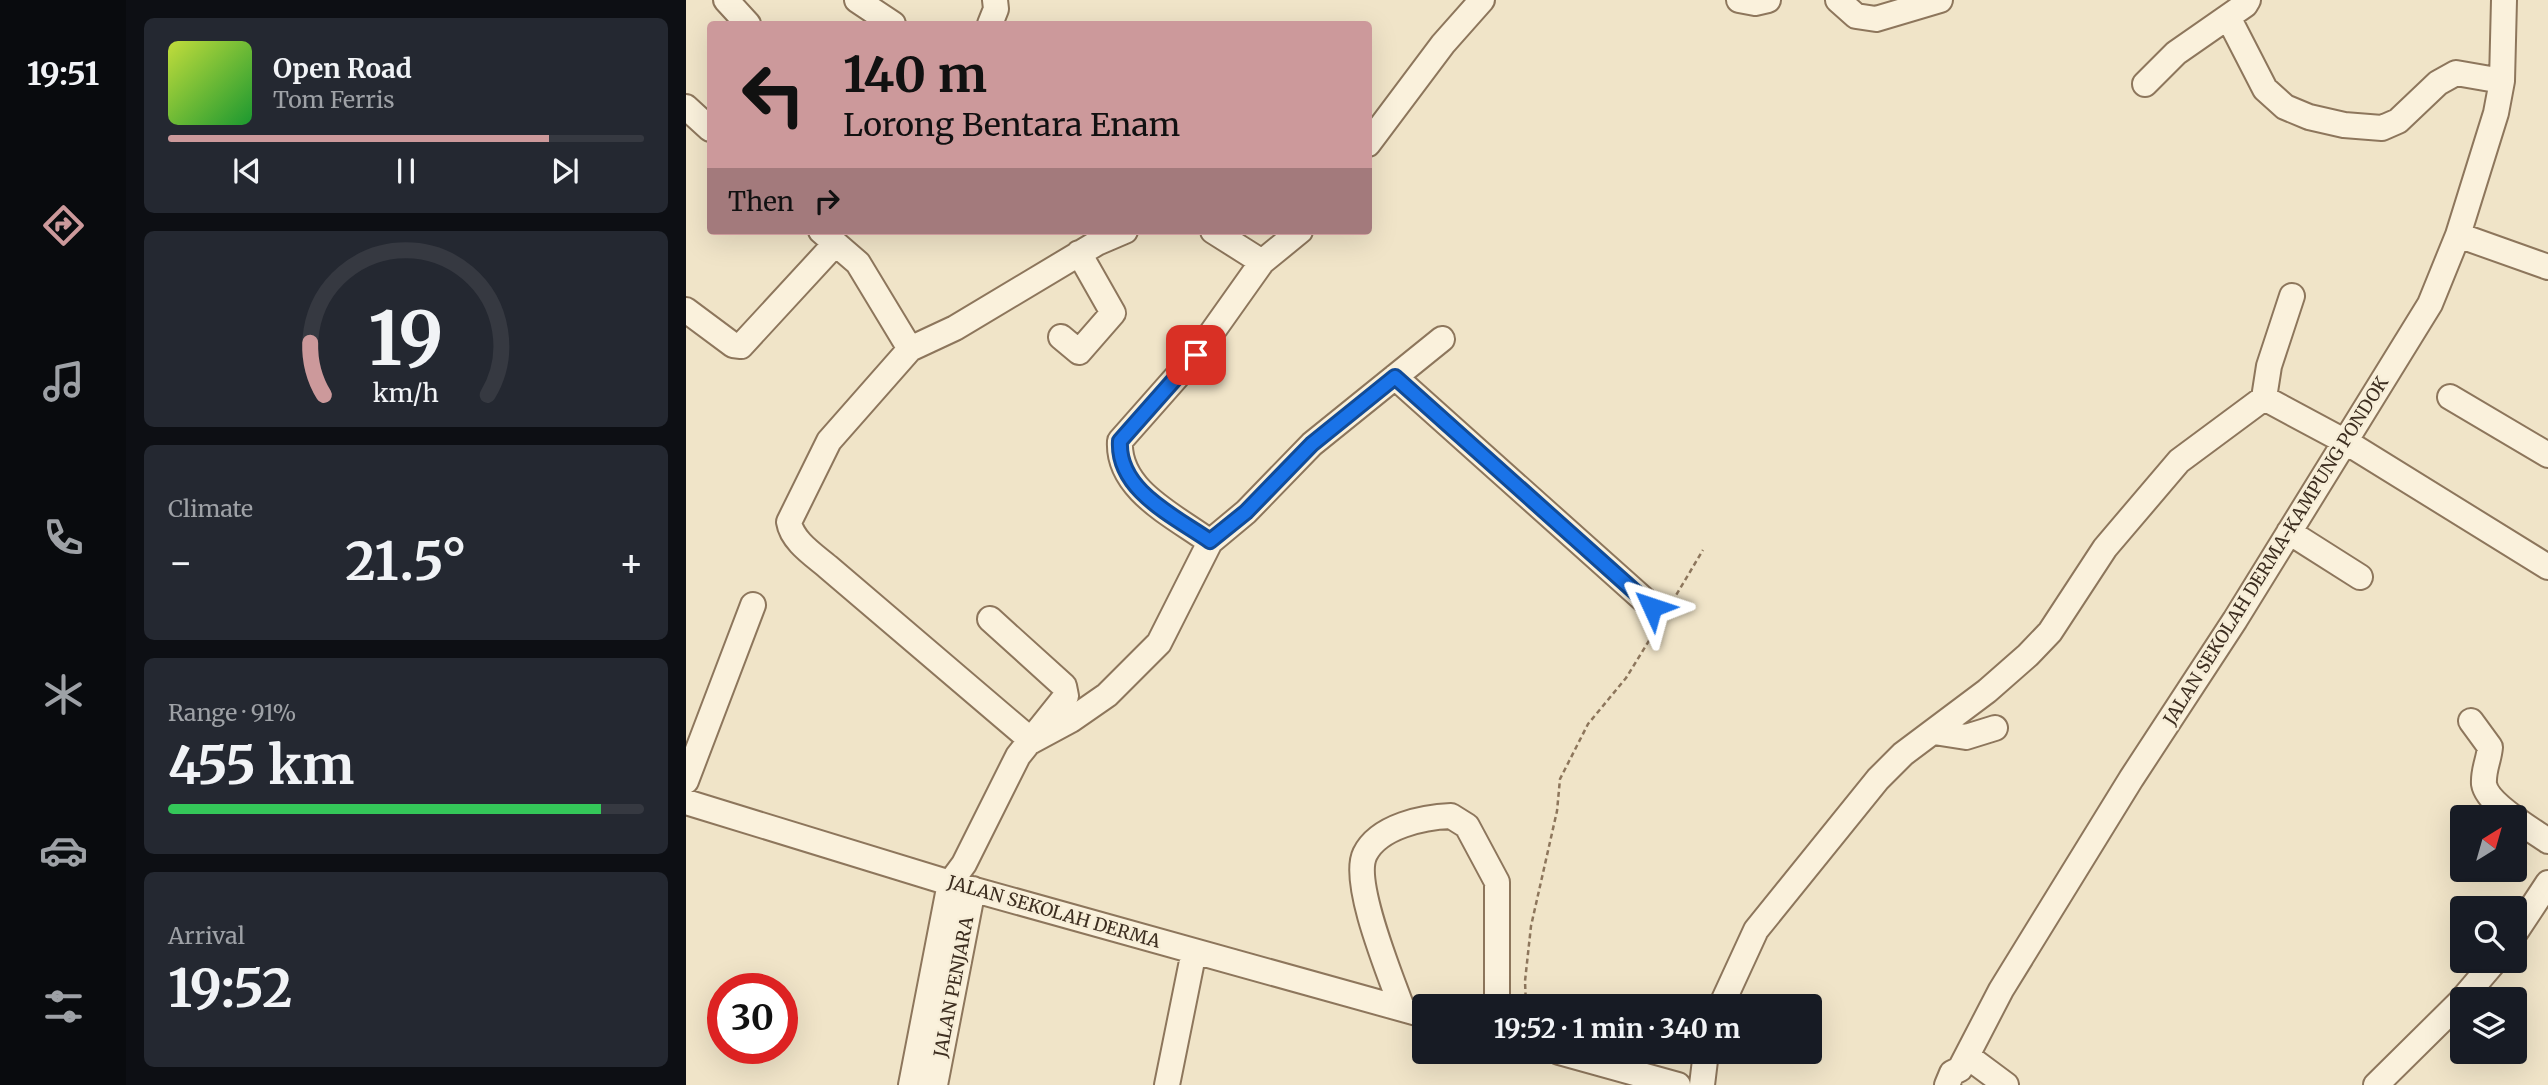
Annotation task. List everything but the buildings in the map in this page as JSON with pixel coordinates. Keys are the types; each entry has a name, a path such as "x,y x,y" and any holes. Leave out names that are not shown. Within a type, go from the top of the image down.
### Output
{"street":[{"path":"726,0 745,21"},
{"path":"857,0 888,21"},
{"path":"991,21 996,9 995,0"},
{"path":"1372,139 1443,44 1482,0"},
{"path":"1740,0 1755,3 1768,0"},
{"path":"1838,0 1856,16 1876,19 1940,0"},
{"path":"2145,84 2176,53 2248,0"},
{"name":"JALAN SEKOLAH DERMA-KAMPUNG PONDOK","path":"1959,1074 2001,990 2290,532 2430,304 2458,234 2496,113 2502,81 2504,0"},
{"path":"2228,17 2265,89 2285,107 2308,117 2369,129 2382,128 2398,121 2438,83 2456,73 2502,81"},
{"path":"686,107 707,126"},
{"path":"2458,234 2548,267"},
{"path":"1117,235 1079,253 956,328 910,349 829,441 808,489 789,522 790,531 1032,741 1071,720 1107,695 1159,643 1210,541 1246,512 1312,444 1442,339"},
{"path":"1219,235 1262,262"},
{"path":"1210,541 1131,482 1119,456 1120,441 1196,355 1262,262 1295,235"},
{"path":"686,310 733,345 741,346 828,237 858,262 910,349"},
{"path":"1060,337 1079,352 1113,313 1079,253"},
{"path":"1726,994 1755,930 1878,779 1903,754 1987,691 2050,632 2105,548 2179,461 2264,398 2269,366 2292,296"},
{"path":"1395,377 1660,612"},
{"path":"2450,397 2548,455"},
{"path":"2264,398 2346,442 2548,567"},
{"path":"2290,532 2360,578"},
{"path":"686,781 753,605"},
{"name":"JALAN PENJARA","path":"920,1084 962,879 1018,756 1063,700 1064,686 990,619"},
{"path":"2471,721 2490,747 2484,768 2484,787 2490,798 2548,841"},
{"path":"1934,732 1966,737 1995,728"},
{"name":"JALAN SEKOLAH DERMA","path":"686,802 962,879 1194,951 1412,1012"},
{"path":"1412,1010 1373,923 1361,873 1366,853 1403,824 1451,816 1467,826 1497,882 1497,994"},
{"path":"2527,915 2548,883"},
{"path":"1167,1085 1194,951"},
{"path":"2376,1085 2460,1002 2485,973"},
{"path":"1602,1064 1678,1085"},
{"path":"1702,1085 1705,1064"},
{"path":"1959,1074 2006,1085"}],"path":[{"path":"1526,994 1531,926 1557,811 1560,779 1588,724 1626,678 1660,612 1703,550"}],"route":[{"path":"1196,355 1120,441 1119,456 1131,482 1137,488 1210,541 1246,512 1312,444 1395,377 1652,607"}]}
